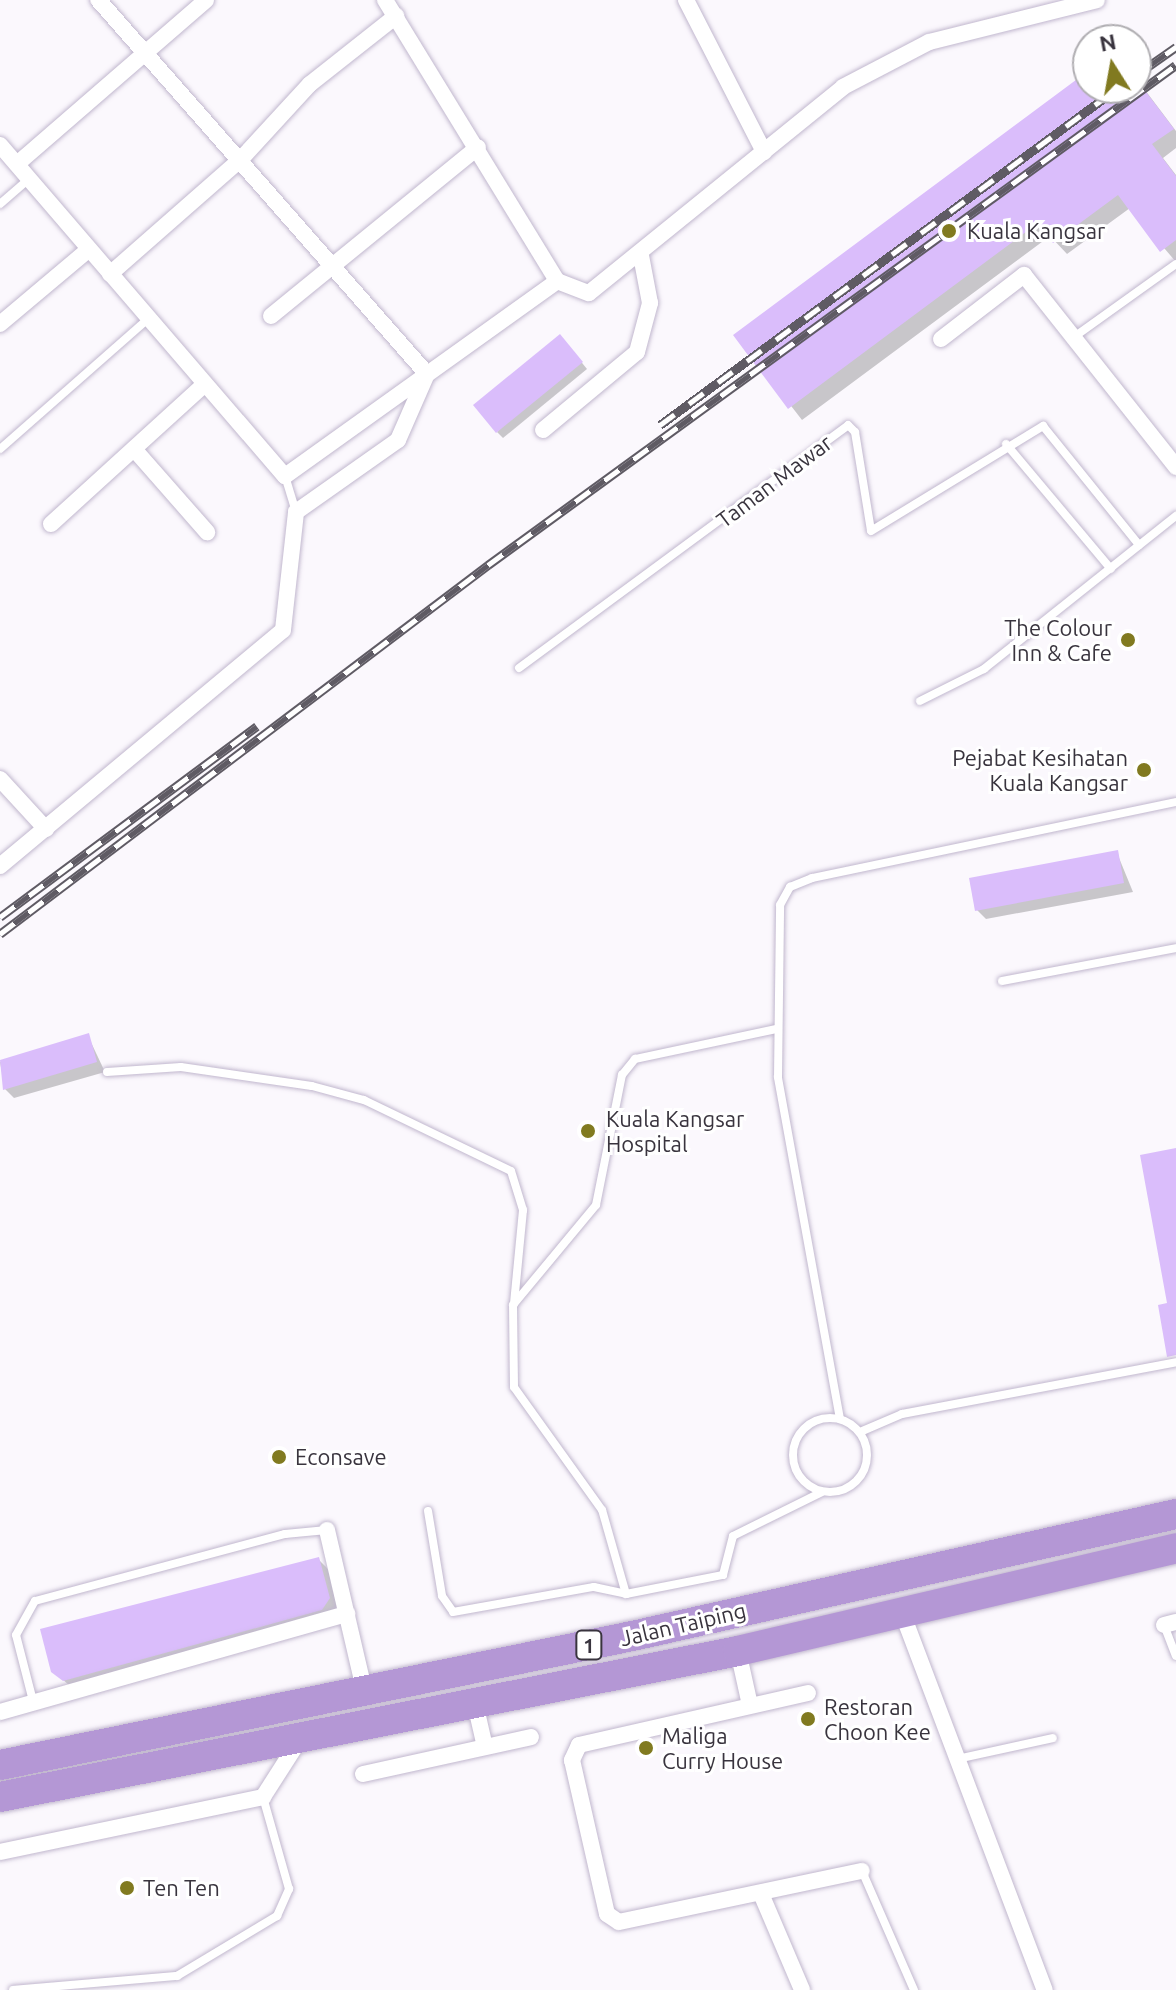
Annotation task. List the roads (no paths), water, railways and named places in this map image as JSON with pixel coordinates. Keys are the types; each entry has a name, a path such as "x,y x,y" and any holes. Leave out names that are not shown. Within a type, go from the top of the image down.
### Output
{"highway":[{"name":"Jalan Taiping","path":"0,1765 637,1635 1176,1514"},
{"name":"Jalan Taiping","path":"0,1797 474,1699 738,1651 903,1615 1176,1548"},
{"path":"637,1635 715,1638 738,1651"}],"street":[{"path":"98,0 427,374"},
{"path":"17,164 206,0"},
{"path":"385,0 478,147 557,281 589,293 641,256 843,87 929,42 1097,0"},
{"path":"686,0 764,152"},
{"path":"110,274 241,159 310,84 396,16"},
{"path":"0,145 285,476 557,281"},
{"path":"271,316 478,147"},
{"path":"0,324 89,249"},
{"path":"543,430 637,352 650,303 641,256"},
{"path":"941,339 1024,275 1176,467"},
{"path":"0,866 283,630 296,512 398,440 427,374"},
{"path":"51,524 205,384"},
{"path":"134,449 207,532"},
{"path":"0,779 46,829"},
{"path":"327,1530 364,1689"},
{"path":"0,1712 347,1614"},
{"path":"903,1615 1045,1990"},
{"path":"738,1651 750,1705"},
{"path":"808,1693 579,1745 572,1760 607,1914 619,1922 762,1896 862,1871"},
{"path":"474,1699 485,1747"},
{"path":"0,1852 263,1797 303,1735"},
{"path":"363,1774 531,1737"},
{"path":"762,1896 802,1990"}],"lane":[{"path":"0,204 29,179"},
{"path":"1073,337 1176,264"},
{"path":"0,449 148,319"},
{"name":"Taman Mawar","path":"519,668 848,425 855,432 871,531 1006,444 1043,426 1139,545"},
{"path":"1006,444 1111,569"},
{"path":"285,476 296,512"},
{"path":"920,701 984,669 1176,516"},
{"path":"840,1419 779,1086 776,921 790,887 1171,803"},
{"path":"1002,981 1176,948"},
{"path":"513,1305 596,1205 622,1075 635,1059 776,1029"},
{"path":"107,1072 155,1066 312,1086 364,1100 511,1171 523,1210 513,1305 514,1387 602,1510 626,1594"},
{"path":"860,1432 902,1414 1176,1362"},
{"path":"428,1511 442,1596 453,1612 594,1587 626,1594 723,1575 733,1536 822,1492 844,1490 862,1475 868,1453 860,1432 840,1419 813,1422 793,1447 795,1470 822,1492"},
{"path":"33,1701 16,1635 35,1601 285,1534 327,1530"},
{"path":"1170,1624 1176,1656"},
{"path":"956,1759 1053,1738"},
{"path":"13,1990 177,1976 277,1916 289,1889 263,1797"},
{"path":"862,1871 914,1990"}],"railway":[{"path":"1152,64 1176,47"},
{"path":"0,934 488,565 1176,65"},
{"path":"660,425 1096,104"},
{"path":"0,917 257,726"}],"place":[{"name":"Kuala Kangsar","path":"949,231"},
{"name":"The Colour Inn & Cafe","path":"1128,640"},
{"name":"Pejabat Kesihatan Kuala Kangsar","path":"1144,770"},
{"name":"Kuala Kangsar Hospital","path":"588,1131"},
{"name":"Econsave","path":"279,1457"},
{"name":"Restoran Choon Kee","path":"808,1719"},
{"name":"Maliga Curry House","path":"646,1748"},
{"name":"Ten Ten","path":"127,1888"}]}
